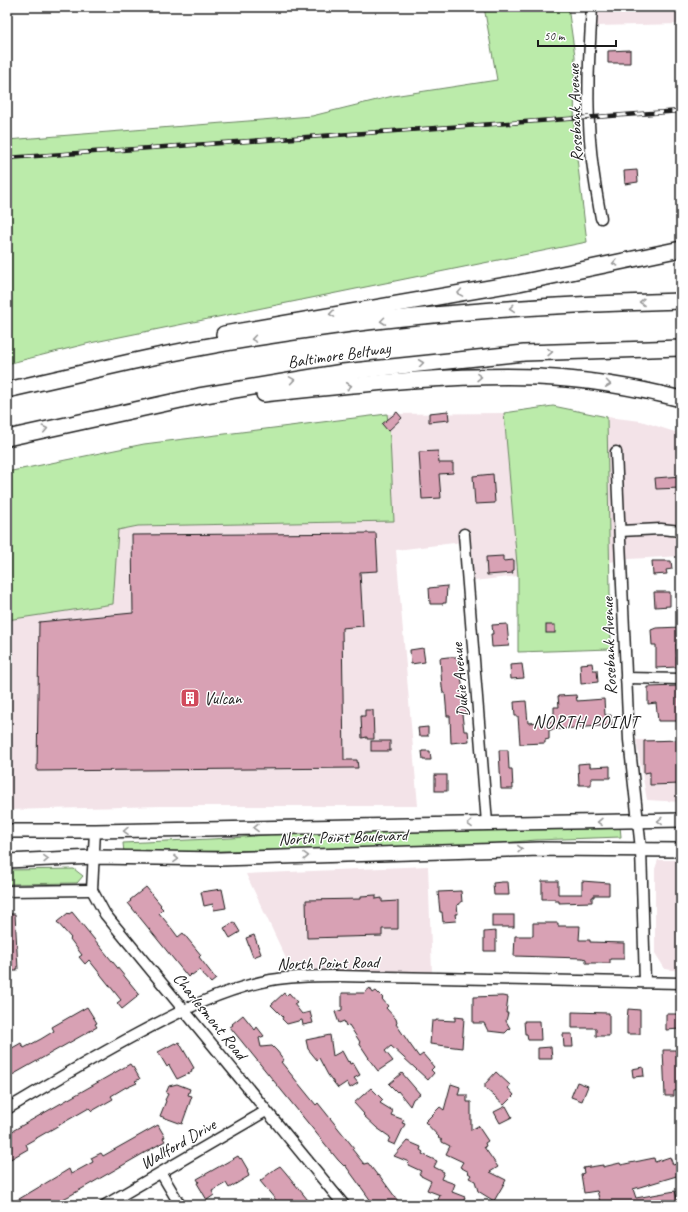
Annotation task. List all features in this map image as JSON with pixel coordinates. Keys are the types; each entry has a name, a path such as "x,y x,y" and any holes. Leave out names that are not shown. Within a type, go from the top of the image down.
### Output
{"highway":[{"path":"65,377 130,354 209,336 519,283 681,249"},
{"name":"Baltimore Beltway","path":"7,390 132,361 237,341 330,327 427,315 517,307 681,302"},
{"name":"Baltimore Beltway","path":"7,438 102,416 250,387 351,372 524,353 681,348"},
{"path":"102,416 201,405 251,396 382,382 458,377 539,377 579,380 656,393 681,400"}],"main road":[{"name":"North Point Boulevard","path":"7,831 95,831 487,823 639,822 681,820"},
{"name":"North Point Boulevard","path":"7,861 95,857 220,859 540,849 681,850"}],"street":[{"name":"Rosebank Avenue","path":"592,7 588,59 589,118 591,151 601,218"},
{"name":"Rosebank Avenue","path":"616,452 630,751 641,849 645,982"},
{"path":"620,531 662,529 681,532"},
{"name":"Dukie Avenue","path":"464,534 487,823"},
{"path":"626,678 681,679"},
{"path":"7,892 92,890 95,857 95,831"},
{"name":"Charlesmont Road","path":"92,890 105,914 344,1205"},
{"name":"North Point Road","path":"7,1109 124,1041 184,1010 254,984 271,980 308,976 645,982 681,984"},
{"name":"Wallford Drive","path":"105,1205 266,1111"},
{"path":"161,1173 180,1205"}],"shaded area":[{"path":"598,7 681,7 681,24 596,26"},
{"path":"504,413 518,576 474,581 471,541 396,550 418,806 161,806 7,810 7,620 113,604 117,530 138,526 394,521 387,414"},
{"path":"607,417 641,421 681,434 681,556 629,559 610,562"},
{"path":"636,740 681,740 681,802 647,800"},
{"path":"658,860 681,860 681,971 665,969 655,953 655,869"},
{"path":"428,866 432,973 291,969 246,874"}],"green space":[{"path":"484,7 568,7 575,56 574,133 587,242 90,343 7,364 7,140 312,116 393,96 497,80"},
{"path":"553,406 607,417 611,649 518,652 518,576 504,413"},
{"path":"387,414 390,438 394,521 138,526 118,530 113,604 7,620 7,472 144,444"},
{"path":"620,826 621,837 536,840 468,846 124,853 123,843 232,838 276,834"},
{"path":"74,869 83,876 77,883 7,884 7,870"}],"building":[{"path":"630,50 630,63 608,63 608,51"},
{"path":"637,170 638,182 625,184 624,171"},
{"path":"448,411 449,420 429,422 429,413"},
{"path":"397,412 402,418 388,431 382,424"},
{"path":"438,451 439,463 453,463 453,473 439,474 441,498 422,499 419,452"},
{"path":"493,474 495,503 475,504 473,476"},
{"path":"681,476 681,488 656,489 655,478"},
{"name":"Vulcan","path":"376,533 378,571 360,572 363,626 342,628 344,760 357,760 358,768 37,771 39,622 133,613 132,535"},
{"path":"503,556 503,561 514,560 513,573 487,575 486,557"},
{"path":"652,561 671,561 672,569 666,570 667,574 653,575"},
{"path":"447,586 446,603 430,604 429,588"},
{"path":"654,592 670,592 670,606 655,607"},
{"path":"507,624 509,646 492,647 492,625"},
{"path":"546,625 555,625 555,633 546,633"},
{"path":"681,627 681,643 676,644 677,667 656,668 656,645 652,645 651,630 656,628"},
{"path":"423,648 425,662 411,664 410,650"},
{"path":"460,657 466,714 462,714 464,731 468,731 469,741 451,743 450,716 447,716 445,693 443,693 440,658"},
{"path":"592,663 593,670 597,670 598,682 581,684 580,664"},
{"path":"522,664 524,678 511,679 510,665"},
{"path":"678,686 680,721 658,721 656,703 648,704 648,687"},
{"path":"576,695 577,701 604,699 605,715 611,715 612,725 549,730 549,739 545,740 545,743 520,744 518,716 515,716 514,702 526,701 528,723 554,721 554,707 559,707 558,696"},
{"path":"365,710 373,710 374,739 367,739 367,737 362,738 361,716 365,716"},
{"path":"428,727 428,736 419,736 418,728"},
{"path":"681,740 681,784 650,785 650,772 644,773 644,741"},
{"path":"371,741 390,741 390,751 371,751"},
{"path":"499,750 508,750 509,769 512,769 513,789 501,789"},
{"path":"422,751 430,751 431,760 423,760"},
{"path":"590,763 590,767 610,766 610,778 591,778 591,785 579,785 578,764"},
{"path":"435,775 447,775 447,791 435,791"},
{"path":"542,881 558,881 558,894 582,894 582,881 609,883 609,895 594,895 594,897 592,897 592,902 559,903 559,901 555,901 555,899 542,899"},
{"path":"508,882 509,895 494,895 493,883"},
{"path":"146,887 163,909 159,913 178,937 183,933 201,955 199,957 216,979 211,983 199,970 188,977 128,903"},
{"path":"222,889 226,908 214,910 213,904 204,906 201,892"},
{"path":"461,891 462,902 457,905 458,914 455,914 456,921 443,922 442,912 440,912 438,892"},
{"path":"376,895 376,899 382,898 382,902 398,901 398,929 382,929 382,936 307,938 306,900 361,899 361,896"},
{"path":"72,912 139,994 122,1009 117,1003 121,1000 89,960 85,964 79,957 82,955 70,939 71,938 57,922 68,913 69,914"},
{"path":"7,914 15,914 17,971 7,971"},
{"path":"492,915 514,915 514,927 492,927"},
{"path":"234,922 240,932 230,938 224,928"},
{"path":"533,923 558,923 558,926 580,926 579,940 590,940 590,942 624,943 624,959 610,959 610,963 586,963 586,959 582,958 514,956 515,936 533,936"},
{"path":"496,931 496,951 484,951 484,932"},
{"path":"254,935 261,954 253,957 246,938"},
{"path":"370,988 373,993 376,991 383,998 382,999 388,1006 386,1008 396,1019 396,1024 419,1057 423,1054 434,1067 431,1070 434,1073 428,1080 391,1046 385,1051 393,1061 378,1071 368,1058 349,1025 346,1026 344,1021 339,1023 335,1012 342,1010 342,993 364,993"},
{"path":"284,993 286,996 289,993 297,1002 294,1004 302,1014 310,1012 313,1023 303,1025 302,1020 287,1024 282,1019 283,1017 271,1005"},
{"path":"473,997 508,997 506,1013 508,1013 506,1021 510,1028 505,1033 488,1031 484,1023 473,1023"},
{"path":"87,1007 97,1023 95,1024 97,1027 7,1078 7,1051 21,1043 24,1048 41,1039 54,1031 52,1027"},
{"path":"628,1009 640,1010 640,1034 627,1034"},
{"path":"572,1012 609,1013 609,1036 596,1036 596,1028 572,1028"},
{"path":"666,1014 680,1014 680,1029 666,1030"},
{"path":"243,1015 255,1030 257,1027 264,1036 259,1038 261,1047 272,1046 277,1051 284,1060 281,1062 316,1105 318,1103 354,1148 352,1149 364,1164 368,1163 378,1176 379,1175 401,1205 374,1205 345,1165 344,1166 338,1160 230,1027"},
{"path":"455,1017 464,1018 462,1048 430,1044 432,1021 455,1021"},
{"path":"524,1021 540,1021 541,1040 528,1040 527,1034 525,1034"},
{"path":"563,1034 572,1034 573,1047 564,1047"},
{"path":"330,1035 333,1056 342,1051 348,1062 349,1061 350,1064 353,1063 360,1075 354,1078 358,1083 350,1088 347,1082 338,1088 328,1075 319,1058 317,1060 308,1049 306,1040"},
{"path":"179,1042 194,1068 191,1070 192,1072 177,1079 169,1065 167,1067 158,1052"},
{"path":"551,1047 552,1059 538,1059 538,1048"},
{"path":"663,1050 676,1050 676,1055 681,1054 681,1090 674,1091 674,1096 665,1096"},
{"path":"130,1064 140,1079 135,1081 137,1083 126,1087 111,1096 113,1099 92,1111 89,1108 26,1144 28,1149 7,1161 7,1134"},
{"path":"643,1067 644,1076 633,1077 632,1069"},
{"path":"496,1072 510,1085 508,1088 514,1095 504,1105 485,1088 485,1084"},
{"path":"402,1073 420,1094 413,1099 410,1106 398,1091 397,1092 389,1084"},
{"path":"577,1082 588,1086 582,1101 571,1097"},
{"path":"177,1084 190,1089 188,1095 192,1096 182,1124 160,1116 166,1101 165,1100 168,1094 166,1093 169,1086"},
{"path":"451,1084 460,1087 458,1095 467,1095 467,1102 471,1102 471,1130 478,1126 488,1141 485,1143 486,1146 484,1147 498,1167 490,1172 506,1180 494,1201 478,1191 475,1181 469,1178 471,1175 468,1173 469,1172 460,1167 463,1162 446,1154 450,1146 442,1142 442,1140 438,1138 439,1137 425,1122 440,1107 444,1110"},
{"path":"371,1088 383,1100 380,1103 393,1111 391,1115 404,1120 402,1123 405,1124 395,1145 388,1142 390,1137 377,1128 363,1115 364,1114 354,1103"},
{"path":"506,1106 512,1117 500,1123 494,1112"},
{"path":"158,1125 165,1137 163,1138 165,1141 71,1195 51,1205 9,1205 69,1169 71,1174 93,1162 91,1158 101,1153 103,1156"},
{"path":"407,1141 421,1147 420,1150 423,1152 422,1154 437,1161 434,1167 444,1172 441,1179 455,1184 452,1192 465,1197 462,1205 436,1205 440,1195 427,1190 431,1181 419,1174 421,1171 408,1165 409,1162 394,1156"},
{"path":"238,1156 240,1159 241,1158 248,1170 249,1176 229,1188 226,1183 212,1191 214,1195 207,1200 197,1183 199,1182 197,1179"},
{"path":"670,1157 673,1165 676,1164 680,1175 633,1189 636,1198 675,1191 679,1205 601,1205 597,1191 584,1193 581,1174 584,1173 583,1168 603,1165 603,1167 620,1163 621,1165 654,1158 655,1162"},
{"path":"280,1166 312,1205 280,1205 260,1181"}],"railway":[{"path":"7,158 681,111"}],"place":[{"name":"Vulcan","path":"190,698"}],"district":[{"name":"NORTH POINT","path":"586,722"}]}
